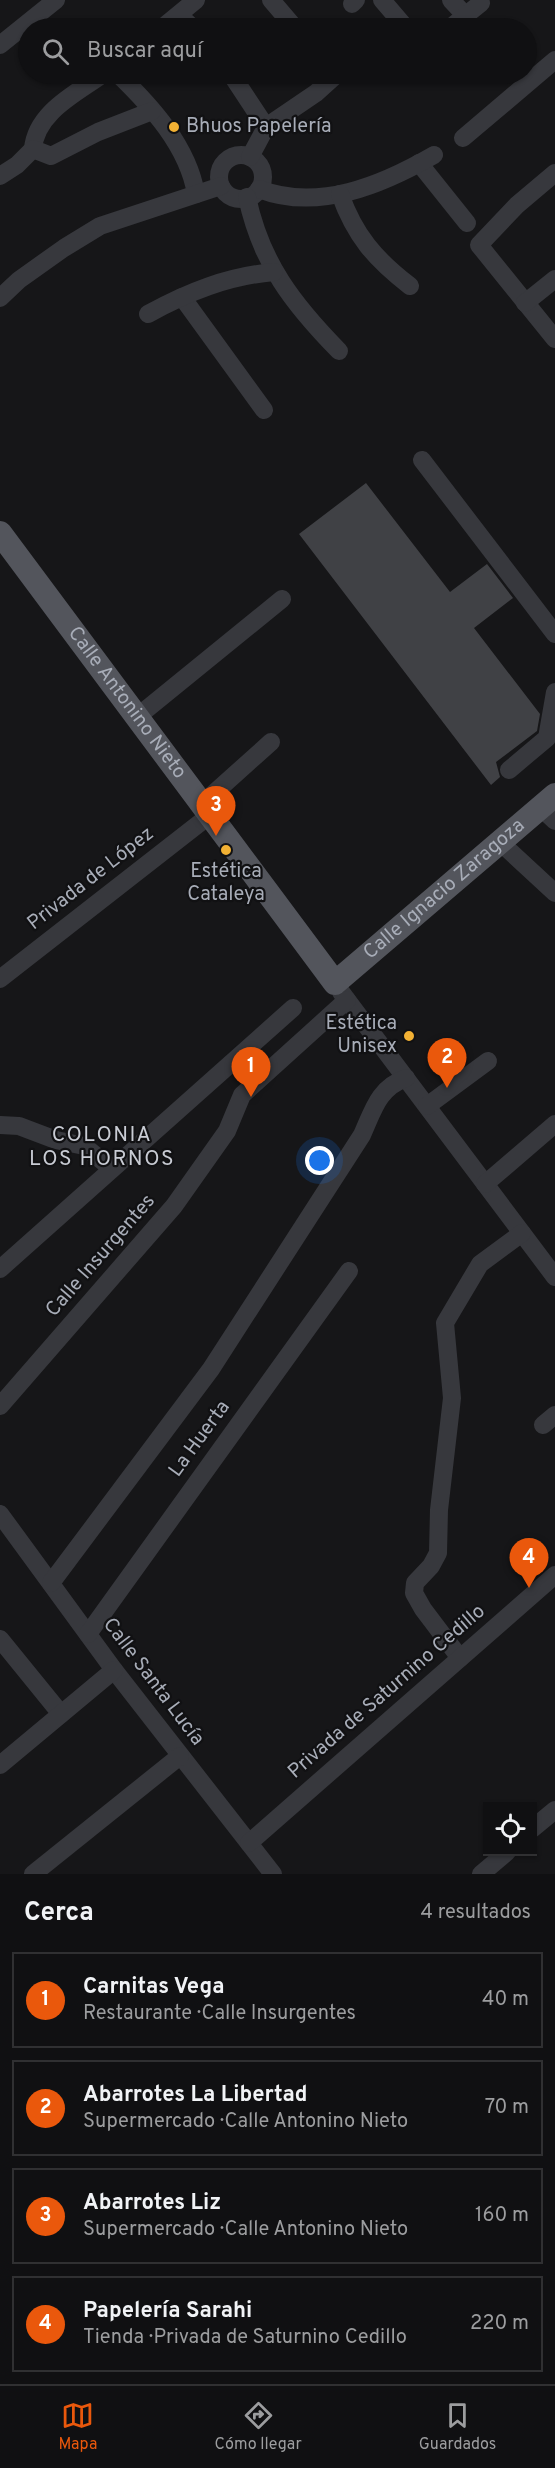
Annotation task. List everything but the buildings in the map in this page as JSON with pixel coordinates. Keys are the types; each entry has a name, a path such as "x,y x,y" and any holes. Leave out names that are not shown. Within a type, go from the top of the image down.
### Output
{"main road":[{"name":"Calle Antonino Nieto","path":"0,533 341,991"},
{"name":"Calle Ignacio Zaragoza","path":"341,991 500,842 550,808"}],"street":[{"path":"34,18 56,0"},
{"path":"175,18 196,0"},
{"path":"271,0 286,18"},
{"path":"382,0 397,18"},
{"path":"451,0 465,15"},
{"path":"462,18 481,3"},
{"path":"179,15 182,18"},
{"path":"0,45 18,31"},
{"path":"537,75 555,60"},
{"path":"0,176 17,165 33,149 34,139 44,118 90,84"},
{"path":"127,84 152,111 183,155 192,176 196,194"},
{"path":"238,84 266,127"},
{"path":"250,157 266,127 299,106 324,84"},
{"path":"463,138 527,84"},
{"path":"33,149 51,156 98,132 152,111"},
{"path":"339,351 291,298 274,273 257,237 253,193 262,182 260,168 250,157 235,155 228,159 219,171 221,186 232,196 253,193 298,198 340,194 376,183 427,159 467,223"},
{"path":"555,172 518,205 479,245 555,339"},
{"path":"0,298 28,273 100,226 221,186"},
{"path":"340,194 346,212 365,244 376,258 410,285"},
{"path":"148,314 209,285 247,274 274,273"},
{"path":"525,303 555,279"},
{"path":"182,297 264,410"},
{"path":"422,460 555,634"},
{"path":"137,717 282,599"},
{"path":"509,770 547,738 555,692"},
{"name":"Privada de López","path":"0,979 206,810 271,742"},
{"path":"500,842 555,893"},
{"name":"Calle Antonino Nieto","path":"341,991 555,1277"},
{"name":"Calle Insurgentes","path":"3,1397 174,1206 227,1131 242,1095 341,991"},
{"path":"0,1269 293,1008"},
{"path":"427,1106 488,1061"},
{"path":"214,1078 242,1095"},
{"path":"51,1583 211,1369 362,1136 381,1094 406,1078"},
{"path":"0,1125 19,1126 56,1140 84,1146 111,1168"},
{"path":"484,1181 549,1125"},
{"path":"460,1658 423,1610 414,1593 415,1583 431,1566 438,1553 439,1510 452,1398 445,1323 480,1264 522,1233"},
{"name":"La Huerta","path":"88,1634 349,1271"},
{"name":"Calle Santa Lucía","path":"0,1514 114,1670 273,1874"},
{"name":"Privada de Saturnino Cedillo","path":"249,1843 555,1575"},
{"path":"0,1639 61,1713"},
{"path":"0,1765 114,1670"},
{"path":"33,1874 180,1756"},
{"path":"537,1825 555,1810"},
{"path":"481,1874 501,1856"}],"place":[{"name":"Bhuos Papelería","path":"174,127"},
{"name":"Abarrotes Liz","path":"216,836"},
{"name":"Estética Cataleya","path":"226,850"},
{"name":"Estética Unisex","path":"409,1036"},
{"name":"Abarrotes La Libertad","path":"447,1088"},
{"name":"Carnitas Vega","path":"251,1097"},
{"name":"Papelería Sarahi","path":"529,1588"}],"district":[{"name":"COLONIA LOS HORNOS","path":"102,1147"}]}
